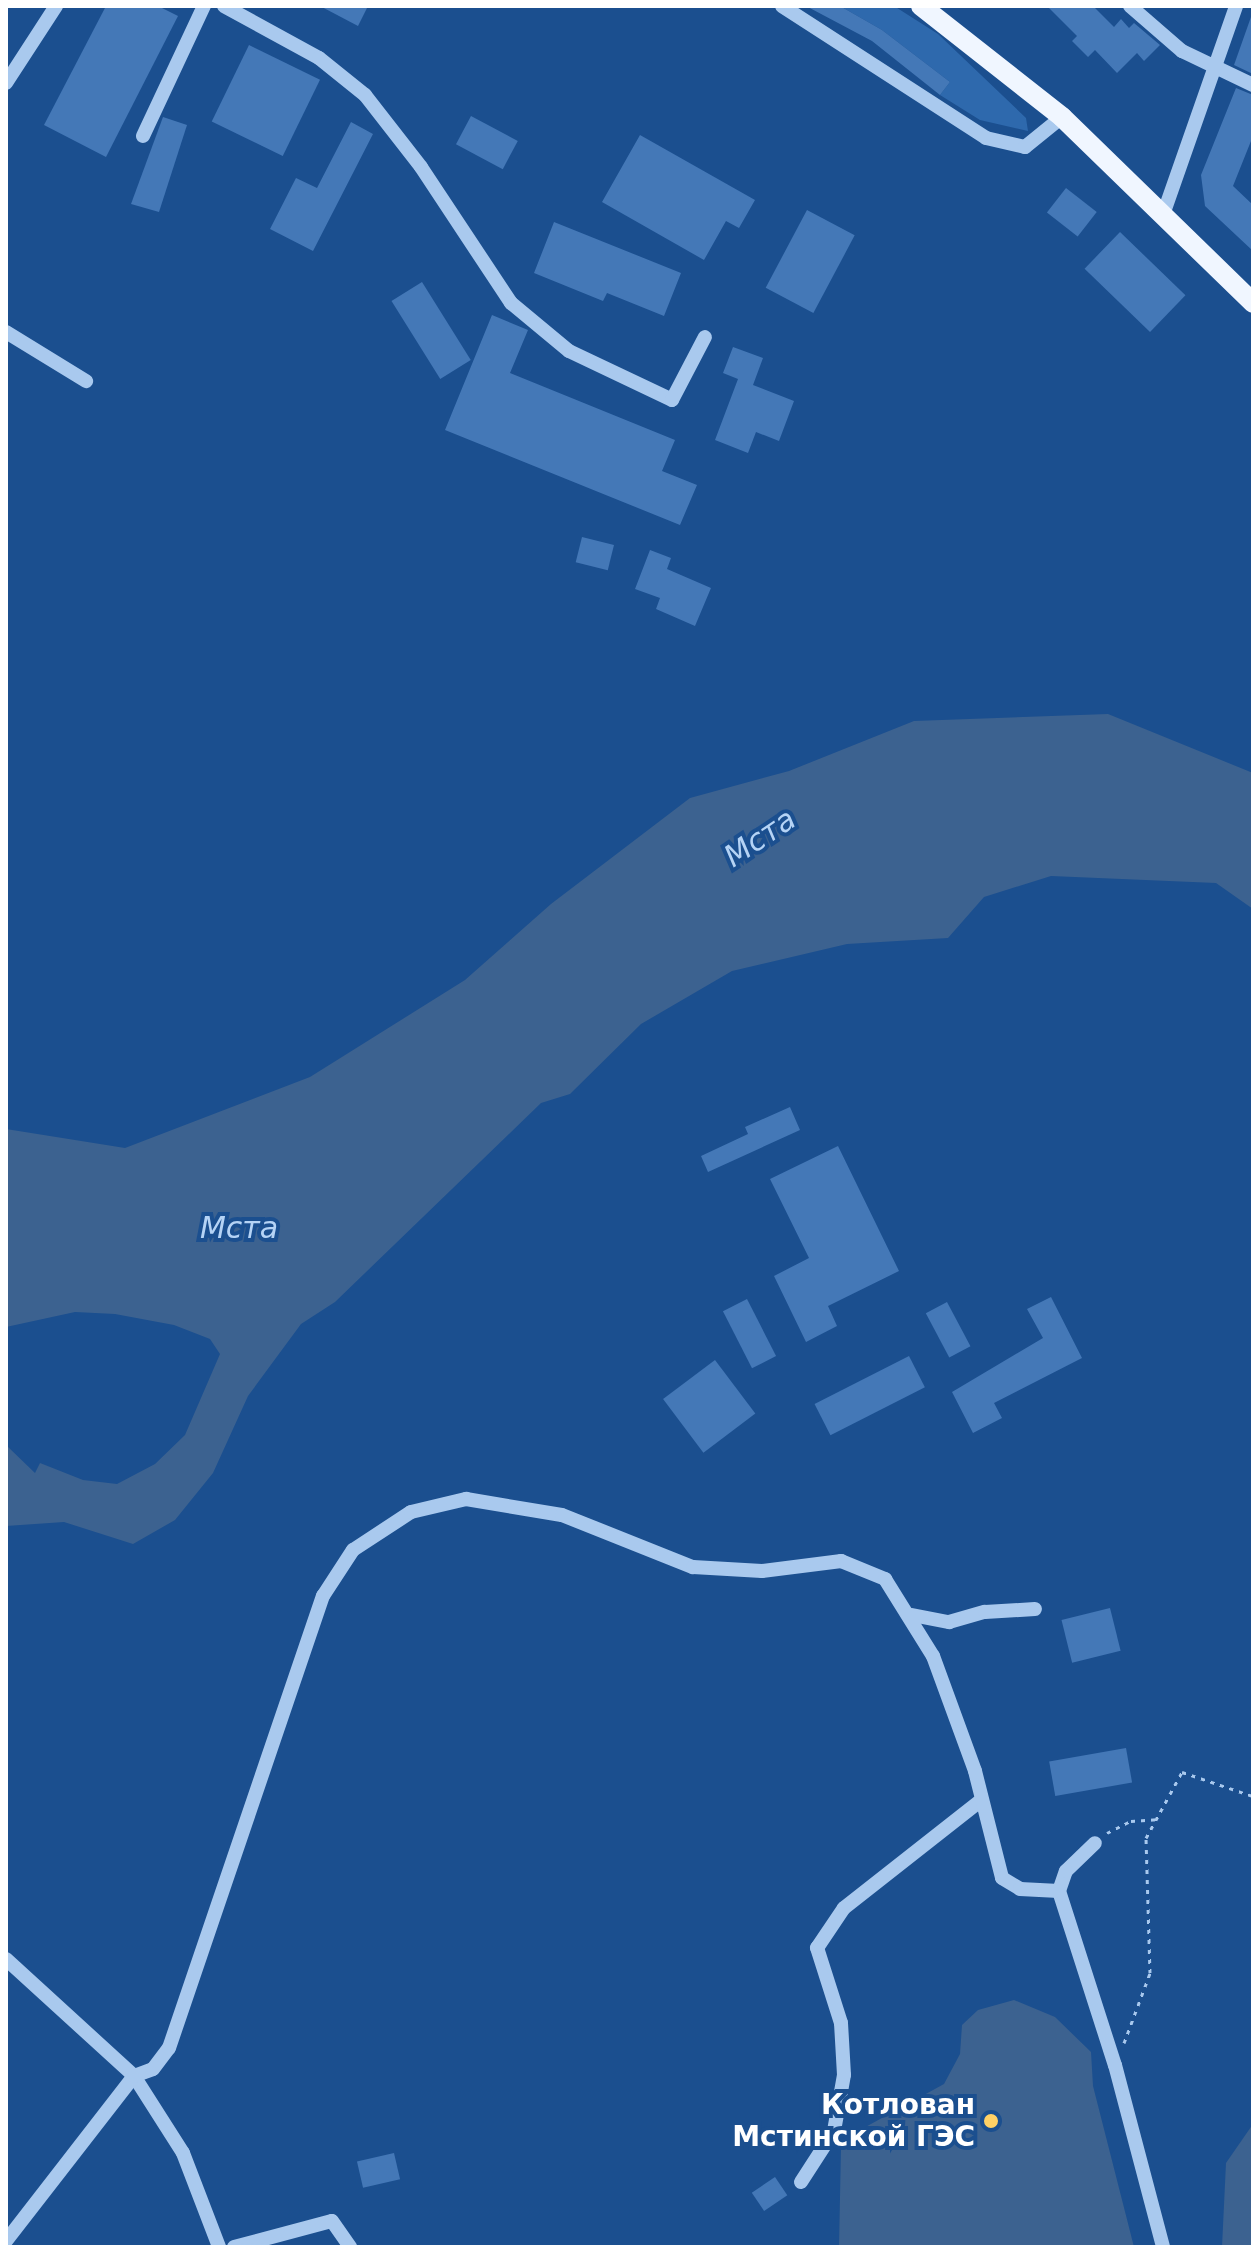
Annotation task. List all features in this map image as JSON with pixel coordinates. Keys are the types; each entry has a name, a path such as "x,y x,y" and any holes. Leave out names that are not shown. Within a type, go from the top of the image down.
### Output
{"main road":[{"path":"921,6 1062,117 1164,212 1253,303"}],"street":[{"path":"6,83 56,6"},
{"path":"143,136 204,6"},
{"path":"224,6 319,58 365,95 421,167 511,303 569,351 672,400 705,337"},
{"path":"782,6 986,138 1025,147 1062,117"},
{"path":"1130,6 1212,69 1253,85"},
{"path":"1164,212 1236,6"},
{"path":"6,332 86,381"},
{"path":"6,2241 134,2076 153,2069 169,2048 323,1596 353,1550 411,1512 466,1499 562,1515 693,1567 762,1571 841,1561 885,1579 912,1615 957,1716 1002,1878 1020,1889 1059,1891"},
{"path":"912,1615 949,1622 985,1612 1035,1609"},
{"path":"801,2182 834,2131 844,2075 841,2023 817,1948 844,1908 981,1800"},
{"path":"1095,1843 1066,1871 1059,1891 1115,2065 1163,2247"},
{"path":"6,1959 134,2076 183,2153 219,2247"},
{"path":"234,2247 332,2221 350,2247"}],"path":[{"path":"1115,2065 1150,1973 1146,1838 1182,1772 1253,1796"},
{"path":"1095,1843 1115,1827 1157,1819"}],"shaded area":[{"path":"840,6 894,6 938,34 1026,118 1028,131 980,120 940,95 950,82 882,30"}],"water":[{"name":"Мста","path":"1108,714 1253,773 1253,909 1216,883 1051,876 984,897 948,938 847,944 732,971 641,1024 570,1094 541,1103 335,1302 301,1324 248,1396 213,1473 175,1520 133,1544 64,1522 6,1526 6,1445 35,1473 40,1463 83,1480 117,1484 155,1464 185,1435 220,1354 210,1339 174,1325 115,1314 75,1312 6,1327 6,1129 125,1148 310,1077 465,980 551,904 690,798 789,771 914,721"},
{"name":"Котлован Мстинской ГЭС","path":"1014,2000 1055,2017 1091,2052 1093,2086 1134,2247 839,2247 841,2147 860,2130 944,2084 960,2054 962,2025 978,2010"},
{"path":"1253,2124 1253,2247 1222,2247 1226,2163"}],"building":[{"path":"106,6 158,6 178,16 106,157 44,125"},
{"path":"320,6 368,6 358,26"},
{"path":"806,6 840,6 882,30 950,82 940,95 872,41"},
{"path":"1047,6 1093,6 1114,27 1121,19 1129,28 1134,23 1160,45 1144,61 1137,53 1117,73 1095,50 1088,57 1072,41 1077,36"},
{"path":"1253,18 1253,74 1234,65"},
{"path":"249,45 320,80 283,156 212,121"},
{"path":"1236,88 1253,95 1253,136 1233,186 1253,205 1253,251 1205,206 1201,175"},
{"path":"471,116 518,141 503,169 456,144"},
{"path":"163,117 187,125 159,212 131,204"},
{"path":"351,122 373,134 313,251 270,229 296,178 317,188"},
{"path":"640,135 755,200 739,228 726,221 704,260 602,202"},
{"path":"1066,188 1097,212 1078,236 1047,212"},
{"path":"807,210 855,235 813,313 766,288"},
{"path":"554,222 681,273 664,316 607,293 603,301 534,273"},
{"path":"1120,232 1185,295 1150,332 1085,269"},
{"path":"422,282 471,360 440,379 391,301"},
{"path":"492,315 528,330 510,373 675,440 662,471 697,485 680,525 445,430"},
{"path":"733,347 763,358 753,385 794,401 779,441 756,432 748,453 715,440 738,379 723,373"},
{"path":"582,537 614,545 608,570 576,562"},
{"path":"650,550 671,558 667,569 711,588 695,626 656,609 660,598 635,589"},
{"path":"790,1107 800,1130 708,1172 701,1156 748,1134 745,1127"},
{"path":"838,1146 899,1271 828,1306 837,1326 806,1342 774,1276 809,1258 770,1179"},
{"path":"1051,1297 1082,1358 994,1403 1002,1418 973,1433 952,1392 1043,1338 1027,1309"},
{"path":"747,1299 776,1356 752,1368 723,1311"},
{"path":"947,1302 970,1346 949,1357 926,1313"},
{"path":"909,1356 925,1387 830,1435 815,1404"},
{"path":"715,1360 755,1414 703,1453 663,1399"},
{"path":"1110,1608 1121,1651 1072,1663 1061,1620"},
{"path":"1126,1748 1132,1782 1055,1796 1049,1762"},
{"path":"394,2153 400,2179 363,2188 357,2162"},
{"path":"775,2177 787,2195 764,2211 752,2193"}],"place":[{"name":"Котлован Мстинской ГЭС","path":"991,2121"}]}
